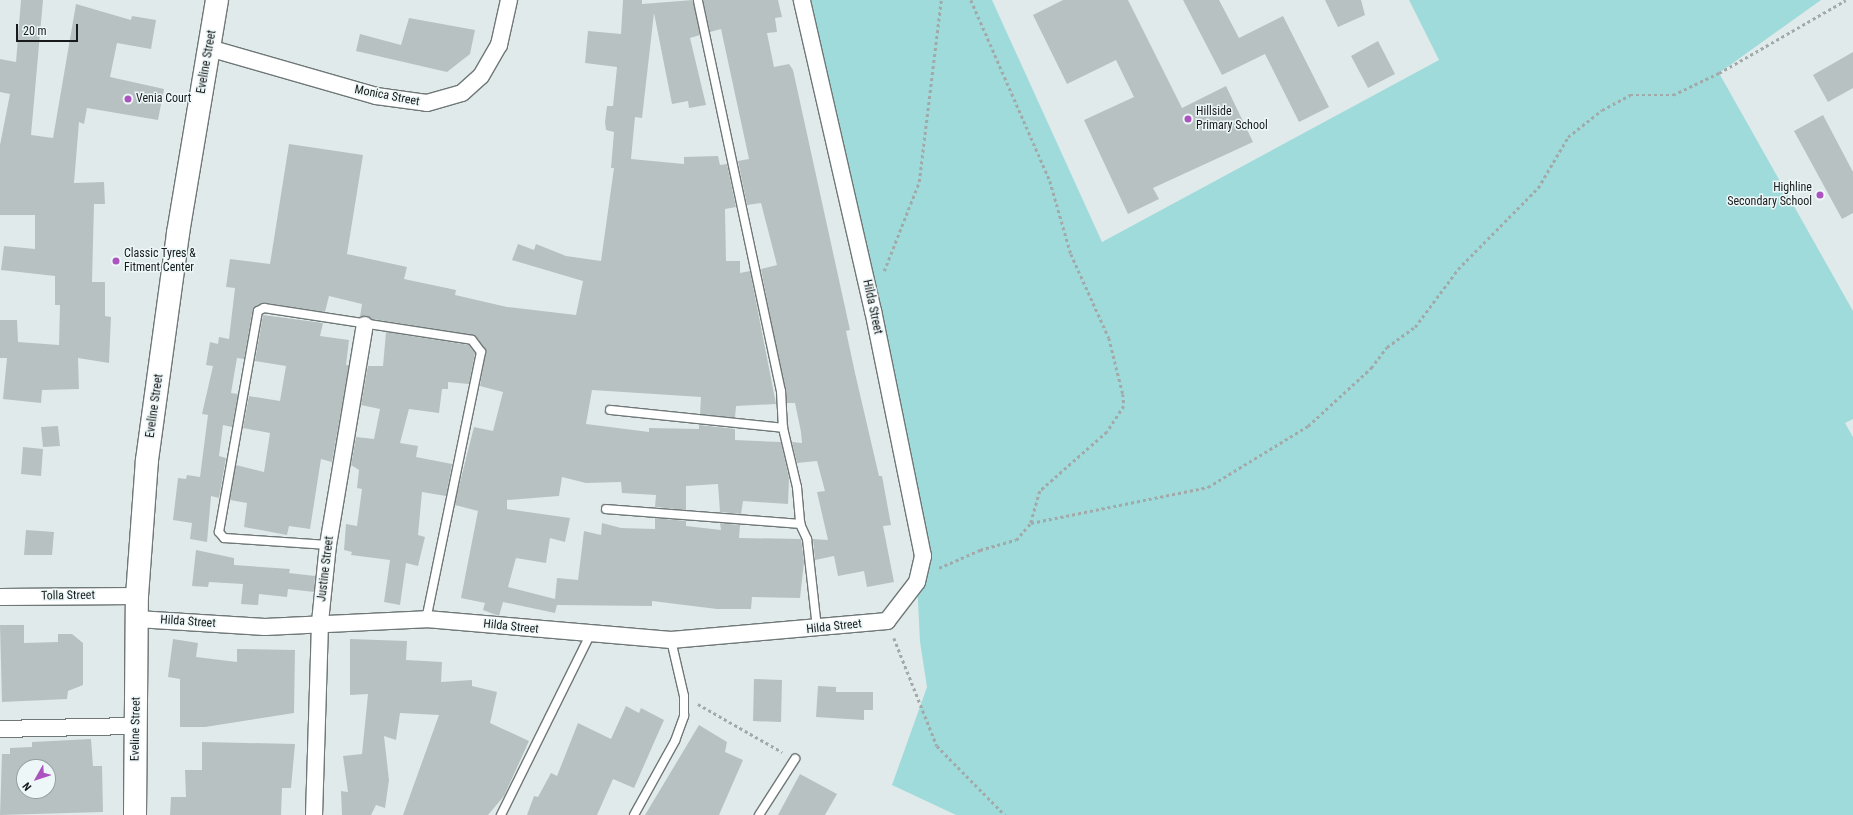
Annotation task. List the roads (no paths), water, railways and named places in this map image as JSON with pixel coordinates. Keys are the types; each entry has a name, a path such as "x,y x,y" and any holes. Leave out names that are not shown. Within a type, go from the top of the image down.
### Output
{"street":[{"name":"Eveline Street","path":"135,815 137,596 148,452 178,233 218,0"},
{"name":"Monica Street","path":"209,48 376,96 427,103 462,93 481,76 499,45 509,0"},
{"name":"Hilda Street","path":"137,619 265,627 320,622 426,618 590,635 671,640 887,621 917,582 923,556 873,311 802,0"},
{"name":"Justine Street","path":"314,815 320,622 328,545 365,325"},
{"name":"Tolla Street","path":"0,597 137,596"},
{"path":"0,729 136,726"}],"lane":[{"path":"698,1 773,351 783,428 797,487 800,524 807,539 817,628"},
{"path":"328,545 224,538 219,534 248,350 255,317 264,308 365,325 472,340 482,352 426,618"},
{"path":"610,410 783,428"},
{"path":"606,509 800,524"},
{"path":"501,815 590,635"},
{"path":"634,815 675,741 684,716 684,696 671,640"},
{"path":"759,815 795,759"}],"place":[{"name":"Venia Court","path":"128,99"},
{"name":"Hillside Primary School","path":"1188,119"},
{"name":"Highline Secondary School","path":"1820,195"},
{"name":"Classic Tyres & Fitment Center","path":"116,261"}]}
